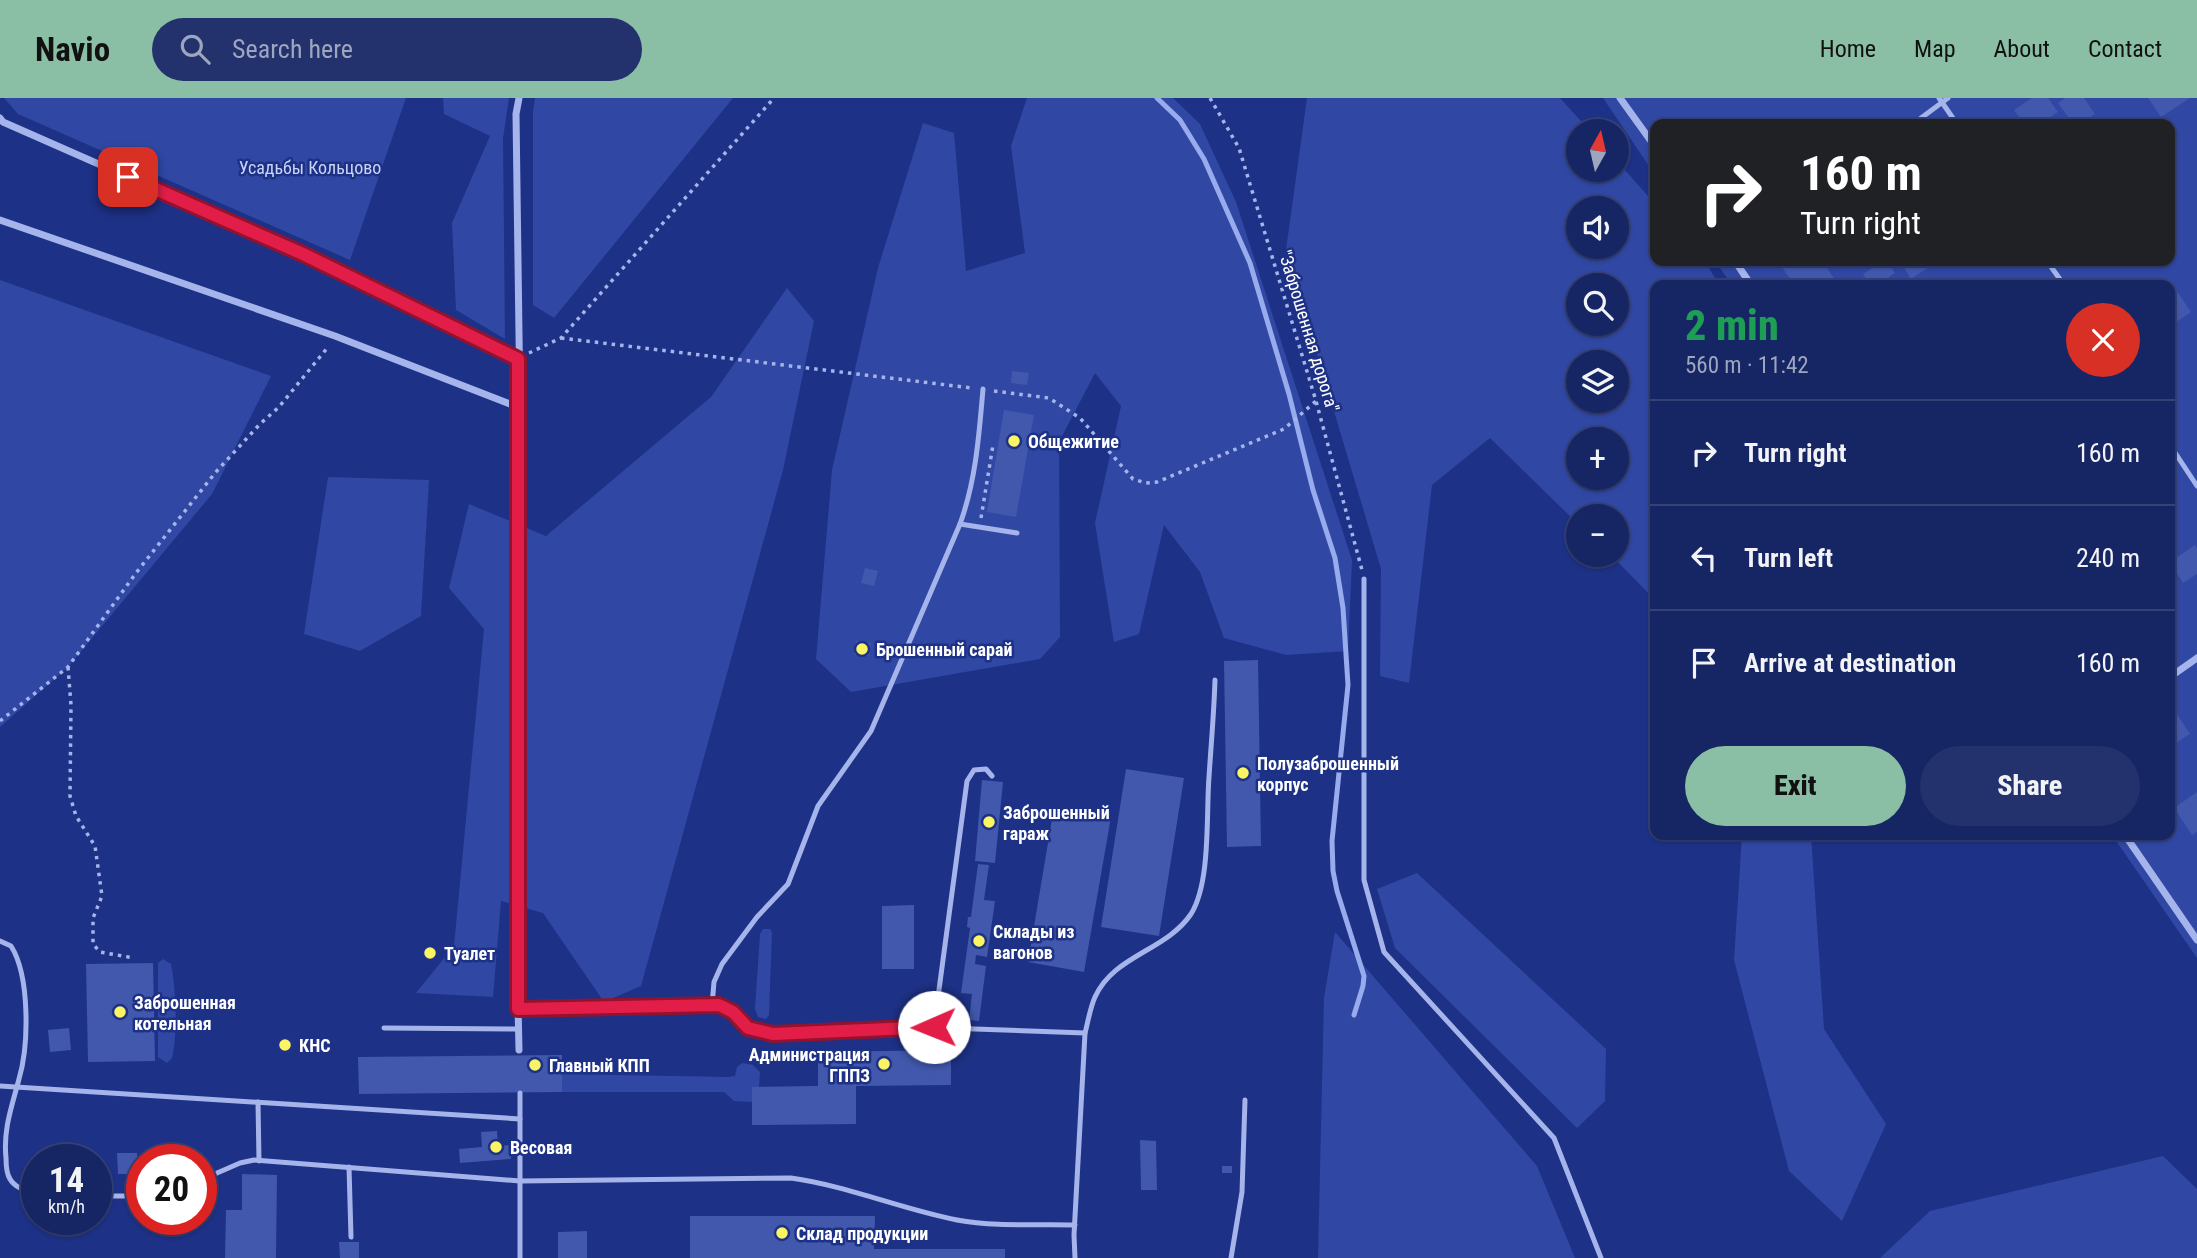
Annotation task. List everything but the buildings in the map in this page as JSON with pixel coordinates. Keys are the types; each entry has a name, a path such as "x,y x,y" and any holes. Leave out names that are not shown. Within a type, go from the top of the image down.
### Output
{"street":[{"path":"519,98 516,114 520,408 519,1050"},
{"path":"1620,98 1650,140"},
{"path":"0,118 3,122 303,254 518,359"},
{"path":"0,220 335,336 520,408"},
{"path":"2175,673 2197,658"},
{"path":"2128,840 2197,940"}],"lane":[{"path":"1919,119 1941,100 1948,98"},
{"path":"1941,100 1954,119"},
{"path":"712,1005 714,982 722,964 757,917 788,884 818,806 871,731 970,497 979,445 983,389"},
{"path":"2175,453 2197,486"},
{"path":"960,524 1017,533"},
{"path":"1364,579 1364,880 1384,952 1554,1139 1601,1258"},
{"path":"1075,1258 1074,1225 1085,1033 1094,998 1111,974 1123,963 1164,940 1180,927 1198,898 1206,847 1215,680"},
{"path":"934,1027 967,781 974,770 986,769 992,776"},
{"path":"0,941 11,946 16,953 23,987 26,1029 22,1063 7,1118 4,1143 7,1172 10,1180 21,1189"},
{"path":"518,1009 712,1005 726,1007 748,1028 773,1034 934,1027 1085,1033"},
{"path":"384,1028 518,1029"},
{"path":"0,1086 520,1119"},
{"path":"520,1093 520,1258"},
{"path":"1231,1258 1242,1192 1245,1100"},
{"path":"258,1102 259,1161"},
{"path":"217,1173 240,1163 259,1161 520,1181 791,1178 827,1184 956,1220 999,1224 1074,1225"},
{"path":"349,1167 351,1237"}],"path":[{"path":"518,359 561,338 774,98"},
{"name":"\"Заброшенная дорога\"","path":"1210,98 1239,148 1316,401 1364,579"},
{"path":"0,721 68,667 136,573 215,473 279,407 335,336"},
{"path":"561,338 1049,398 1080,418 1133,479 1146,483 1157,482 1284,429 1316,401"},
{"path":"979,527 993,445"},
{"path":"68,667 71,705 70,796 76,816 96,846 102,896 93,918 93,944 100,952 134,958"}],"green space":[{"name":"Усадьбы Кольцово","path":"4,98 406,98 350,260 18,114"},
{"path":"443,98 509,98 503,138 505,339 456,310 452,223 490,136 444,114"},
{"path":"535,98 733,98 554,318 533,305"},
{"path":"1027,98 1173,98 1200,124 1236,202 1352,560 1348,651 1286,655 1224,638 1200,572 1164,525 1139,634 1114,642 1095,523 1121,406 1095,373 1059,442 1060,637 1040,659 851,692 816,659 832,470 878,268 923,123 954,133 966,271 1025,253 1011,146"},
{"path":"1307,98 1560,98 1579,119 1566,119 1566,182 1629,182 1629,175 1650,198 1650,266 1708,266 1716,280 1650,280 1650,595 1623,567 1629,567 1629,504 1566,504 1566,512 1490,438 1432,485 1409,683 1380,676 1381,569 1286,250"},
{"path":"1603,98 2197,98 2197,958 2115,840 2175,840 2175,280 1728,280 1719,266 2175,266 2175,119 1650,119 1650,168 1629,136 1629,119 1617,119"},
{"path":"0,280 271,376 212,494 68,667 0,727"},
{"path":"787,288 814,321 783,470 641,986 604,1002 543,913 501,901 493,997 416,993 454,946 484,629 449,588 469,504 546,536 711,397"},
{"path":"328,477 429,480 421,616 360,651 304,634"},
{"path":"1742,840 1811,840 1824,1029 1886,1124 1842,1221 1789,1171 1734,960"},
{"path":"1417,873 1606,1049 1605,1101 1577,1128 1395,948 1377,889"},
{"path":"763,929 770,929 772,932 769,1015 766,1019 758,1017 755,1009 760,934"},
{"path":"1335,932 1537,1166 1575,1258 1318,1258 1324,998"},
{"path":"163,959 171,964 176,1011 174,1048 172,1058 167,1063 158,1057 158,963"},
{"path":"742,1063 753,1065 760,1072 759,1087 752,1087 752,1102 734,1101 724,1092 562,1092 562,1074 728,1077 735,1076 737,1067"},
{"path":"2163,1156 2197,1189 2197,1258 1880,1258 1930,1211"}],"waterway":[{"path":"1157,98 1180,120 1204,159 1250,263 1289,394 1313,490 1335,558 1343,608 1348,685 1332,841 1333,871 1364,976 1354,1015"}],"place":[{"name":"Общежитие","path":"1014,441"},
{"name":"Брошенный сарай","path":"862,649"},
{"name":"Полузаброшенный корпус","path":"1243,773"},
{"name":"Заброшенный гараж","path":"989,822"},
{"name":"Склады из вагонов","path":"979,941"},
{"name":"Туалет","path":"430,953"},
{"name":"Заброшенная котельная","path":"120,1012"},
{"name":"КНС","path":"285,1045"},
{"name":"Администрация ГППЗ","path":"884,1064"},
{"name":"Главный КПП","path":"535,1065"},
{"name":"Весовая","path":"496,1147"},
{"name":"Склад продукции","path":"782,1233"}],"route":[{"path":"128,177 303,254 518,359 518,1009 719,1005 733,1012 748,1028 773,1034 934,1027"}]}
